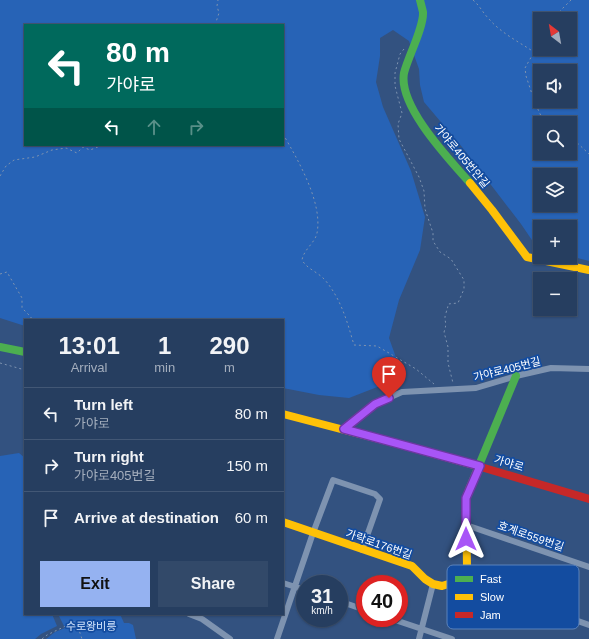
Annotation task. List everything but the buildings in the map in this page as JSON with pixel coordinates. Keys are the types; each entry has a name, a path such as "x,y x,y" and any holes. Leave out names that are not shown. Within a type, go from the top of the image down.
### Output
{"street":[{"name":"가야로405번안길","path":"420,0 423,13 422,23 404,74 407,94 414,112 420,122 492,210 527,257 589,270"},
{"path":"0,347 24,352"},
{"name":"가야로405번길","path":"344,429 375,404 402,392 476,388 516,376 551,368 589,368"},
{"path":"466,565 466,498 516,376"},
{"name":"가야로","path":"284,414 480,466 589,499"},
{"path":"278,639 313,533 333,480 375,494 380,499 362,550"},
{"name":"가락로176번길","path":"284,522 412,566 422,578 433,584"},
{"name":"호계로559번길","path":"466,525 589,567"},
{"path":"284,583 295,587"},
{"path":"419,639 433,584 441,586 447,584"},
{"path":"192,615 202,619 230,639"},
{"path":"579,621 589,625"},
{"path":"408,624 452,639"}],"path":[{"path":"215,24 219,13 217,6 218,0"},
{"path":"473,0 479,4 488,19 496,26 508,36 533,51"},
{"path":"559,12 571,0"},
{"path":"533,54 525,68 526,76 541,116"},
{"path":"398,124 399,139 419,177 424,191 425,208 433,233 433,241 440,252 451,259 464,280 464,289 458,303 448,304 445,314 447,326 444,332 448,346 448,363 452,376 453,389"},
{"path":"284,136 310,188 317,209 317,232 315,239 303,256 302,260 326,280 338,297 354,345 377,346 416,369 432,383 438,385"},
{"path":"577,143 589,154"},
{"path":"0,176 6,166 14,160 35,157 52,150 66,148 77,153 83,147 90,150 100,146"},
{"path":"0,274 7,272 22,298 22,308 32,319"},
{"path":"0,363 24,370"},
{"path":"42,639 76,621 82,639"}],"green space":[{"path":"0,0 589,0 589,261 577,258 577,220 533,220 533,242 462,147 424,102 420,85 419,69 409,41 393,30 380,38 380,56 376,82 383,107 411,171 425,217 420,250 399,300 389,338 403,377 349,398 319,395 284,388 284,319 24,319 24,326 0,318"},
{"path":"19,453 24,457 24,615 52,615 57,626 41,634 35,639 0,639 0,456"},
{"name":"수로왕비릉","path":"58,615 120,615 124,623 133,625 136,639 46,639 55,632 65,628"}],"traffic: fast":[{"path":"420,0 423,18 404,73 404,86 409,101 427,131 470,183"},
{"path":"0,347 24,352"},
{"path":"470,487 516,376"}],"traffic: slow":[{"path":"470,183 527,257 589,270"},
{"path":"284,414 481,467"},
{"path":"467,565 466,498 470,487"},
{"path":"284,522 412,566 425,579 433,584 442,586 447,584"}],"traffic: jam":[{"path":"481,467 589,499"}],"route":[{"path":"389,398 375,404 344,429 480,466 466,498 466,539"}]}
